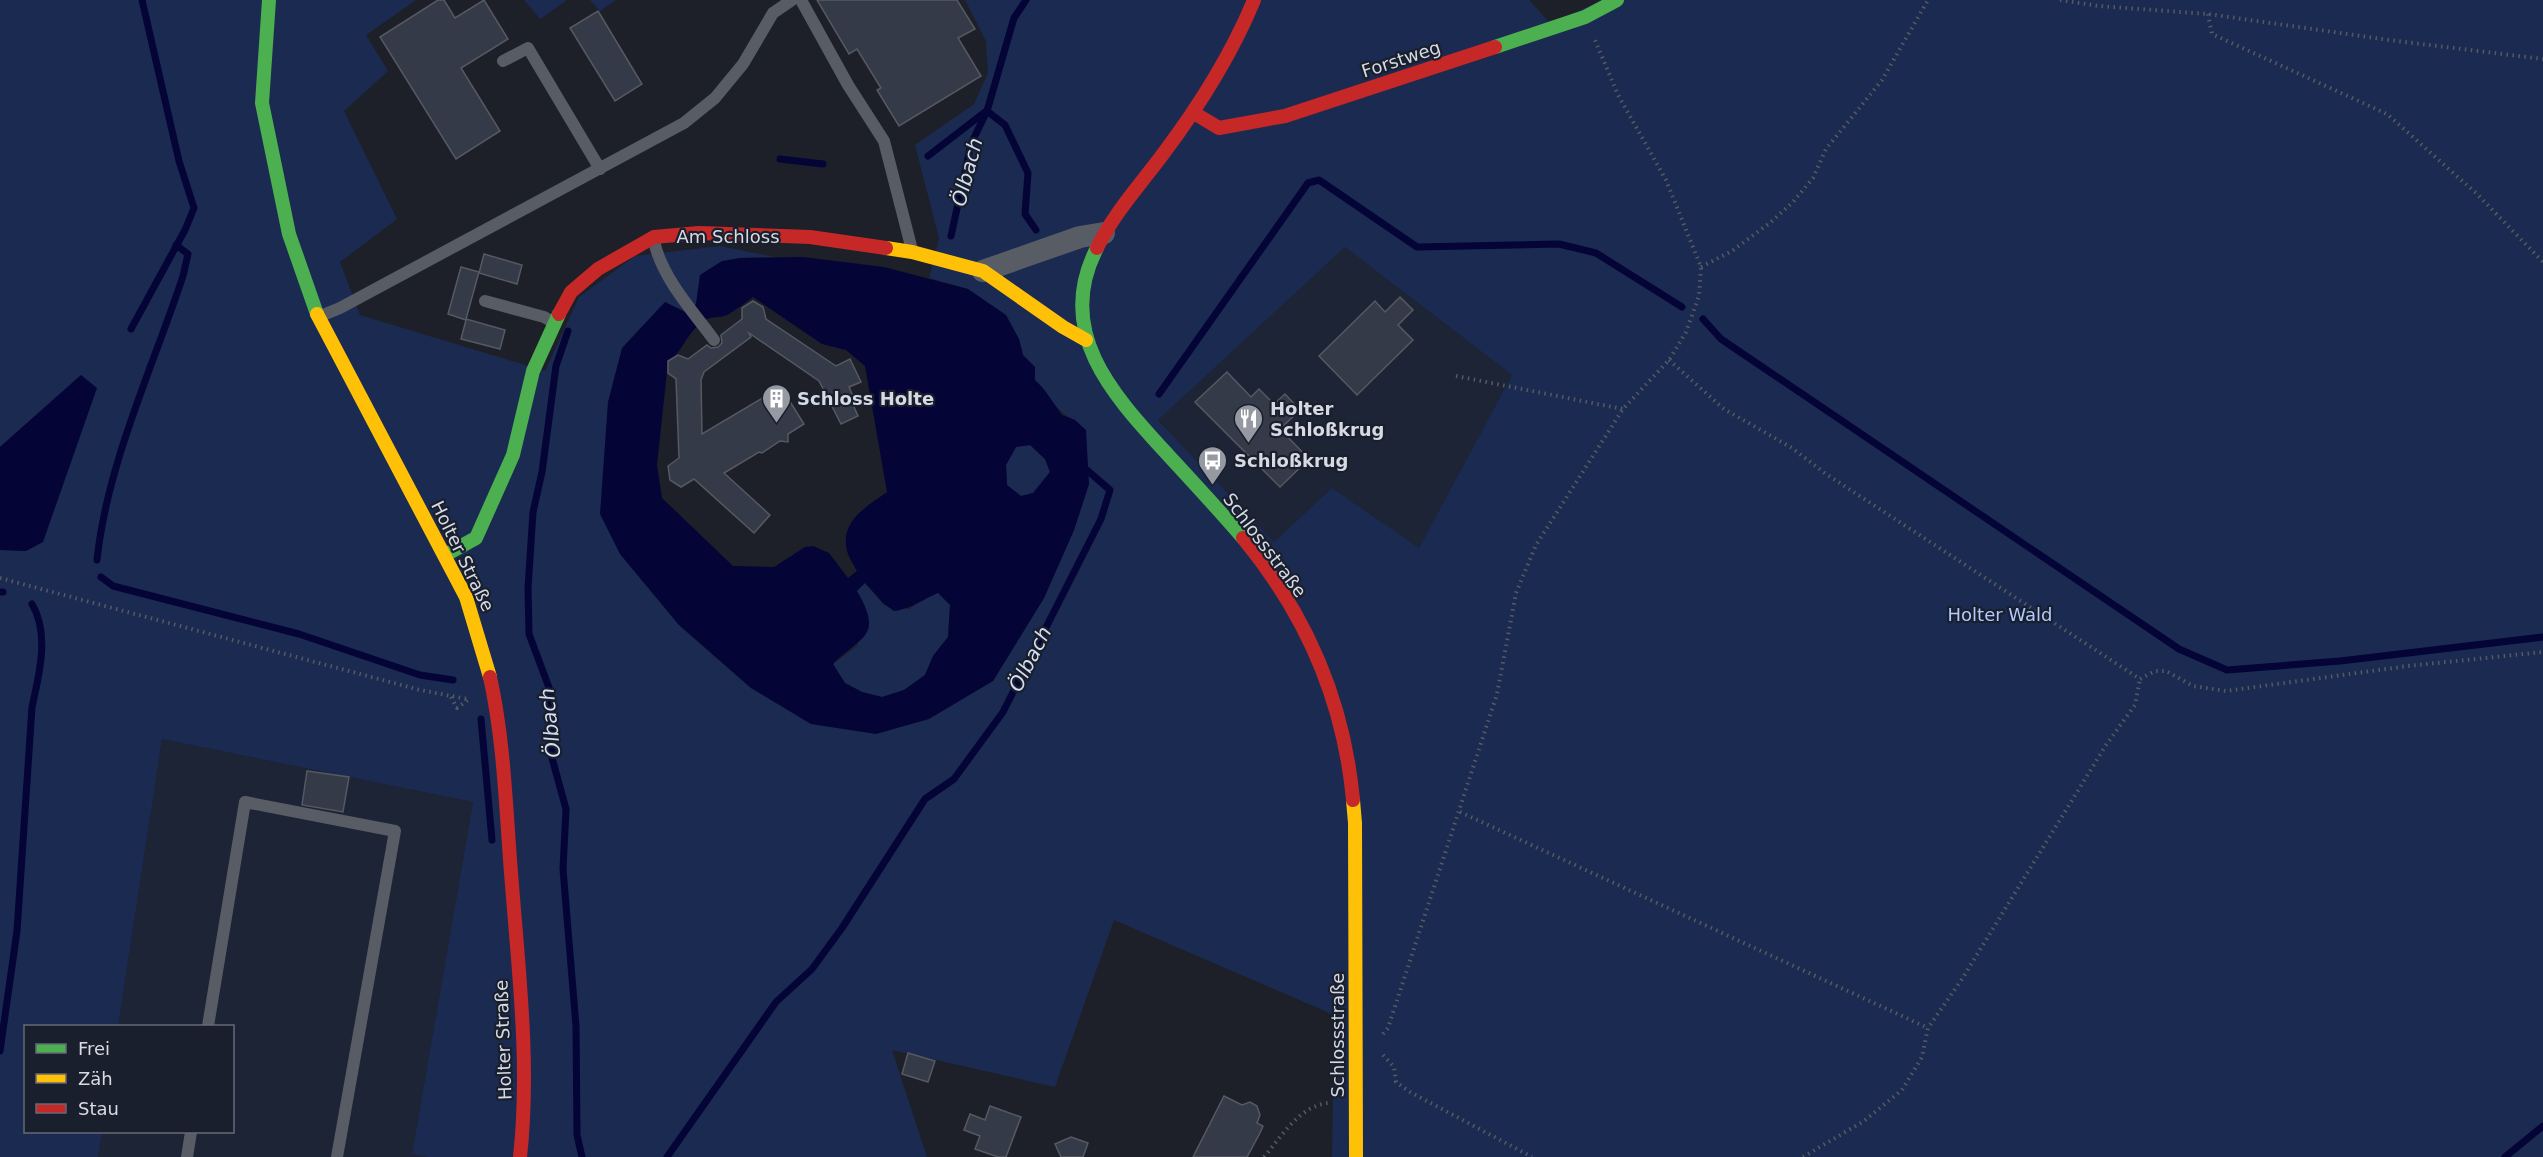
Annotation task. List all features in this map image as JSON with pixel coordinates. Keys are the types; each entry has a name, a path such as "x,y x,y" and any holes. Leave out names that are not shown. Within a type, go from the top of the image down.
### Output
{"street":[{"name":"Holter Straße","path":"269,0 262,103 289,234 318,318 466,597 482,640 495,699 500,732 522,1018 524,1121 520,1157"},
{"name":"Schlossstraße","path":"1254,0 1240,35 1194,113 1104,233 1088,270 1083,301 1086,340 1098,368 1131,415 1243,539 1287,599 1309,642 1340,718 1350,772 1355,823 1356,1157"},
{"name":"Forstweg","path":"1194,113 1219,128 1285,116 1585,17 1617,0"},
{"name":"Am Schloss","path":"445,555 476,538 513,455 533,371 554,323 571,292 598,269 654,237 699,233 810,237 912,252 983,272 1063,327 1086,340"},
{"path":"983,272 1080,237 1104,233"}],"lane":[{"path":"318,318 684,123 715,98 743,64 773,12 792,0"},
{"path":"801,0 848,85 884,141 912,252"},
{"path":"503,61 528,48 600,169"},
{"path":"654,237 657,255 714,340"},
{"path":"484,301 544,317 554,323"},
{"path":"208,1025 245,802 395,831 337,1157"},
{"path":"187,1157 191,1133"}],"path":[{"path":"1701,267 1732,251 1771,222 1793,202 1813,178 1826,150 1882,80 1928,0"},
{"path":"2060,0 2098,6 2208,14 2543,59"},
{"path":"2208,14 2212,34 2387,114 2477,194 2543,262"},
{"path":"1355,1050 1374,1046 1388,1028 1497,694 1516,593 1536,545 1581,471 1623,409 1669,360 1686,332 1699,297 1701,267 1666,180 1618,95 1585,17"},
{"path":"1669,360 1724,409 1792,448 1826,474 2140,679"},
{"path":"1456,376 1623,409"},
{"path":"0,578 451,697 495,699"},
{"path":"2140,679 2155,671 2166,671 2193,686 2226,691 2408,666 2543,652"},
{"path":"1803,1157 1864,1121 1902,1090 1922,1057 1928,1028 1968,970 2106,745 2135,705 2140,679"},
{"path":"451,697 457,708 468,699"},
{"path":"1460,812 1928,1028"},
{"path":"1374,1046 1394,1067 1396,1082 1435,1107 1532,1157"},
{"path":"1264,1157 1288,1128 1308,1110 1323,1104"}],"shaded area":[{"path":"1345,247 1512,375 1419,549 1332,488 1274,543 1158,419"},
{"path":"803,257 884,267 968,289 1006,315 1019,339 1023,355 1035,367 1035,380 1062,415 1075,420 1086,430 1089,484 1074,530 1044,598 993,681 929,719 876,734 811,724 751,688 679,625 620,554 600,514 608,402 622,348 665,302 685,312 696,304 700,275 722,261 740,258","holes":["753,297 822,344 846,350 865,366 887,492 865,508 853,520 849,528 846,548 857,571 848,578 829,553 813,546 805,547 774,567 733,566 662,498 657,465 668,362 702,322 708,318 729,314","1030,445 1045,459 1050,472 1033,493 1021,496 1007,485 1006,465 1016,447","865,583 884,604 894,611 912,606 938,593 950,605 948,637 933,656 925,675 904,690 882,697 862,692 845,683 833,664 860,641 869,627 869,618 857,591"]},
{"path":"81,375 97,388 43,542 26,551 0,550 0,447"},
{"path":"162,739 473,802 412,1153 428,1157 98,1157 102,1133 234,1133 234,1025 118,1025"}],"green space":[{"name":"Holter Wald","path":"0,0 416,0 366,35 388,71 344,111 397,219 340,262 360,315 545,371 579,297 635,256 720,246 774,257 740,258 701,275 696,304 686,312 665,302 620,554 679,625 751,688 811,724 993,681 1044,598 1074,530 1089,484 1086,460 1075,420 1058,408 1035,380 1035,367 1023,355 1019,339 968,289 929,278 939,238 915,145 974,104 988,73 986,41 965,0 1529,0 1551,24 1602,0 2543,0 2543,1157 1332,1157 1334,1015 1114,920 1055,1087 892,1050 927,1157 428,1157 412,1154 473,802 162,739 118,1025 24,1025 24,1133 102,1133 98,1157 0,1157 0,550 26,551 81,375 0,447","holes":["1345,247 1512,375 1419,548 1332,488 1274,542 1158,420"]},
{"path":"524,0 567,0 540,19"},
{"path":"590,0 616,0 600,11"},
{"path":"1030,445 1045,459 1050,472 1033,493 1021,496 1007,485 1006,465 1016,447"},
{"path":"865,583 883,604 910,609 922,599 938,592 950,605 948,637 933,656 925,675 904,690 882,697 862,692 845,683 833,664 857,646 863,602 856,591"}],"building":[{"path":"438,0 444,0 455,18 484,0 508,39 461,68 500,131 456,159 380,37"},
{"path":"817,0 957,0 975,29 958,38 981,76 899,126 877,90 881,88 857,49 849,54"},
{"path":"598,11 642,84 615,101 570,28"},
{"path":"484,254 522,265 517,284 479,273"},
{"path":"461,267 479,272 466,319 505,330 500,349 461,339 466,320 448,314"},
{"path":"1400,297 1413,310 1398,325 1413,340 1357,395 1319,356 1375,301 1385,312"},
{"path":"753,301 763,307 766,319 836,366 850,359 861,382 849,387 857,405 854,407 858,416 841,424 819,381 749,333 751,337 704,372 701,380 702,434 781,387 804,424 788,434 788,442 780,441 724,473 770,515 754,533 694,479 681,487 670,480 668,466 679,458 676,379 668,373 668,361 678,355 688,359 707,345 711,348 718,347 722,343 721,335 742,319 742,308"},
{"path":"1227,372 1251,397 1259,389 1274,404 1285,394 1300,410 1280,429 1309,459 1280,487 1195,402"},
{"path":"307,771 349,777 343,812 302,805"},
{"path":"908,1053 935,1061 928,1082 902,1074"},
{"path":"1224,1096 1242,1105 1250,1102 1257,1106 1260,1115 1257,1123 1263,1126 1260,1133 1247,1157 1193,1157"},
{"path":"990,1106 1021,1117 1006,1157 998,1157 975,1149 980,1136 964,1130 970,1114 985,1120"},
{"path":"1071,1137 1088,1143 1083,1157 1061,1157 1055,1144"}],"waterway":[{"path":"131,329 185,230 194,208 179,161 142,0"},
{"name":"Ölbach","path":"1026,0 1014,18 987,111 1005,125 1028,173 1025,214 1036,230"},
{"name":"Ölbach","path":"951,236 971,144 987,111"},
{"name":"Ölbach","path":"928,156 985,112"},
{"name":"Ölbach","path":"780,159 823,164"},
{"path":"1159,394 1308,183 1319,180 1417,247 1559,244 1596,253 1682,307"},
{"path":"97,560 110,488 132,416 183,276 188,254 176,245"},
{"path":"1703,319 1721,339 2179,649 2227,670 2340,661 2543,637"},
{"name":"Ölbach","path":"568,331 556,366 542,472 533,512 528,588 529,634 551,693 552,758 566,809 563,869 576,1026 577,1135 582,1157"},
{"name":"Ölbach","path":"667,1157 776,1002 812,969 842,928 925,799 954,779 1003,712 1101,519 1110,490 1081,465"},
{"path":"101,577 113,586 299,634 420,675 453,680"},
{"path":"0,1051 17,931 32,707 41,655 41,628 32,604"},
{"path":"481,719 492,840"},
{"path":"2505,1157 2543,1126"}],"traffic: fast":[{"path":"269,0 262,103 289,234 317,314"},
{"path":"1495,47 1585,17 1617,0"},
{"path":"1097,248 1085,279 1082,308 1086,336 1096,362 1129,411 1243,538"},
{"path":"445,555 476,538 513,455 533,371 559,314"}],"traffic: slow":[{"path":"886,248 912,252 983,271 1063,327 1086,340"},
{"path":"317,314 466,597 490,677"},
{"path":"1353,800 1355,823 1356,1157"}],"traffic: jam":[{"path":"1097,248 1119,211 1202,99 1225,61 1254,0"},
{"path":"1194,113 1219,128 1285,116 1495,47"},
{"path":"559,314 571,292 598,269 654,237 699,233 810,237 886,248"},
{"path":"1243,538 1286,597 1318,661 1341,728 1353,800"},
{"path":"490,677 502,755 520,987 524,1055 520,1157"}],"place":[{"name":"Schloss Holte","path":"776,424"},
{"name":"Holter Schloßkrug","path":"1249,444"},
{"name":"Schloßkrug","path":"1213,486"}]}
